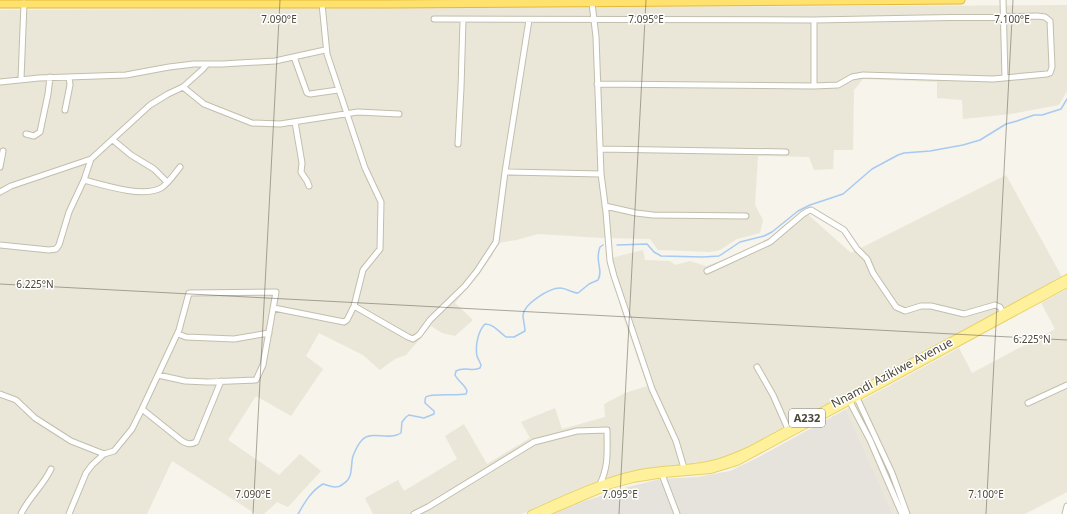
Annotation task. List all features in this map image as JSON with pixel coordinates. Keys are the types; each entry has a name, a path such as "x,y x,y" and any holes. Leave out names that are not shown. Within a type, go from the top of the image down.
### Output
{"highway":[{"path":"0,4 592,3 962,0"}],"main road":[{"name":"Nnamdi Azikiwe Avenue","path":"531,514 600,484 625,476 712,464 727,460 750,450 1067,278"},
{"name":"Nnamdi Azikiwe Avenue","path":"547,513 611,485 661,472 711,470 737,462 1067,284"}],"street":[{"path":"1003,0 1005,78"},
{"path":"20,79 24,3"},
{"path":"592,3 596,37 601,174 610,261 652,389 676,441 684,468"},
{"path":"274,308 344,322 347,320 354,306 363,270 380,249 380,202 365,168 325,50 322,4"},
{"path":"434,19 814,20 1037,16 1045,17 1050,21 1052,67 1050,73 1047,74 993,79 863,75 852,77 838,85 814,86 597,84"},
{"path":"458,144 463,20"},
{"path":"354,306 413,339 419,335 430,320 465,286 496,242 505,172 529,20"},
{"path":"814,20 814,86"},
{"path":"0,82 50,77 126,75 174,66 275,61 325,50"},
{"path":"294,57 306,93 310,94 338,90"},
{"path":"0,192 11,186 90,159 113,140 150,105 183,87 204,69 207,64"},
{"path":"26,134 34,136 40,132 50,77"},
{"path":"65,110 70,85 69,77"},
{"path":"183,87 204,104 252,123 280,124 346,113 378,112 399,114"},
{"path":"295,122 302,163 301,172 309,186"},
{"path":"113,140 131,155 154,169 167,182"},
{"path":"600,149 786,152"},
{"path":"0,167 3,151"},
{"path":"0,245 49,250 56,249 59,245 69,212 84,180 90,159"},
{"path":"84,180 120,190 155,190 162,187 180,167"},
{"path":"505,172 601,174"},
{"path":"605,206 653,215 746,216"},
{"path":"707,271 770,242 803,214 811,210 844,230 857,249 867,259 873,273 896,307 905,311 921,306 931,306 964,314 995,305 1000,307 1003,313"},
{"path":"69,514 86,473 104,454 114,451 132,429 142,409 158,375 178,334 184,316 188,294 192,292 276,292 263,364 256,380 221,382 185,381 158,375"},
{"path":"178,334 186,337 234,339 269,333"},
{"path":"757,367 773,395 788,429"},
{"path":"142,409 182,441 192,445 196,442 221,382"},
{"path":"1028,403 1067,385"},
{"path":"0,394 16,400 35,418 71,441 104,454"},
{"path":"857,398 892,473 907,514"},
{"path":"850,402 870,440 902,514"},
{"path":"414,514 428,507 534,442 577,431 607,430 607,462 605,474 600,484"},
{"path":"21,514 28,501 51,469"},
{"path":"661,472 677,514"},
{"path":"1065,514 1067,506"}],"shaded area":[{"path":"1067,5 1067,91 1059,105 1011,114 963,119 962,100 937,98 937,82 863,79 854,90 853,150 834,150 833,169 814,170 809,157 758,156 755,205 763,220 760,233 737,239 720,250 710,252 658,250 650,239 538,234 498,243 492,256 455,303 473,320 455,336 442,333 431,326 406,355 395,359 380,370 363,355 319,333 306,356 323,369 291,416 256,396 228,440 279,475 300,454 321,471 288,507 277,502 264,514 256,514 172,461 147,514 0,514 0,10"},
{"path":"1006,175 1062,277 750,446 726,457 715,460 646,469 613,477 522,514 373,514 365,498 398,480 404,491 457,459 445,436 464,424 487,464 530,438 521,422 555,408 562,429 605,417 604,404 625,393 647,386 625,322 607,259 643,250 645,260 670,261 675,265 690,261 706,266 729,258 764,241 780,232 804,211 851,253"},
{"path":"1067,289 1067,492 1025,514 893,514 846,409 959,348 972,373 1055,329 1041,303"},
{"path":"846,409 893,514 553,514 585,501 628,487 660,479 697,477 730,471 759,457"}],"waterway":[{"path":"617,245 647,244 654,252 661,256 719,256 740,242 764,236 772,232 798,211 810,205 843,194 872,169 898,155 963,145 980,140 1006,124 1034,115 1042,115 1061,109 1067,99"},
{"path":"298,514 309,497 323,484 337,487 349,478 353,456 358,446 366,437 396,435 401,433 402,422 409,415 424,418 434,414 434,411 425,403 426,397 466,394 467,391 464,385 455,375 456,371 462,369 480,368 481,365 476,352 477,343 479,335 485,324 494,327 506,337 514,337 525,331 524,311 538,297 560,288 578,293 589,284 598,280 600,276 598,252 600,247 603,245"}]}
